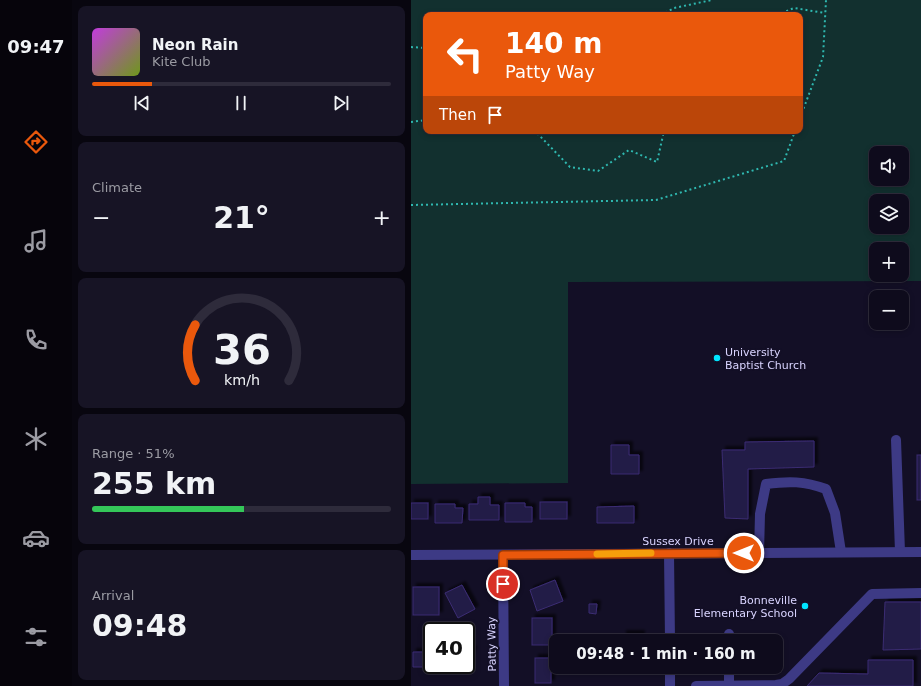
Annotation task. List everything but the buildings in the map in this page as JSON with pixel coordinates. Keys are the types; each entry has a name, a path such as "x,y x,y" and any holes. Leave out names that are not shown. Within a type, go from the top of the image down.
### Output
{"street":[{"path":"896,440 900,552"},
{"path":"759,553 760,514 766,484 784,482 809,483 826,489 835,513 841,552"},
{"name":"Sussex Drive","path":"411,555 921,552"},
{"path":"669,553 670,634"},
{"name":"Patty Way","path":"503,555 504,686"},
{"path":"695,686 782,684 789,679 872,594 921,594"},
{"path":"670,674 670,686"},
{"path":"729,674 729,686"}],"path":[{"path":"667,12 674,8 712,0"},
{"path":"803,110 823,57 826,0"},
{"path":"784,12 794,8 825,13"},
{"path":"411,47 423,48"},
{"path":"411,122 423,120"},
{"path":"538,134 570,166 598,171 629,150 657,162 663,134"},
{"path":"411,204 656,200 784,161 794,134"}],"green space":[{"path":"411,0 921,0 921,281 909,281 909,242 869,242 869,281 568,282 568,483 411,484"}],"slow traffic":[{"path":"597,554 651,553"}],"place":[{"name":"University Baptist Church","path":"717,358"},
{"name":"Bonneville Elementary School","path":"805,606"}],"route":[{"path":"503,584 503,555 744,553"}]}
